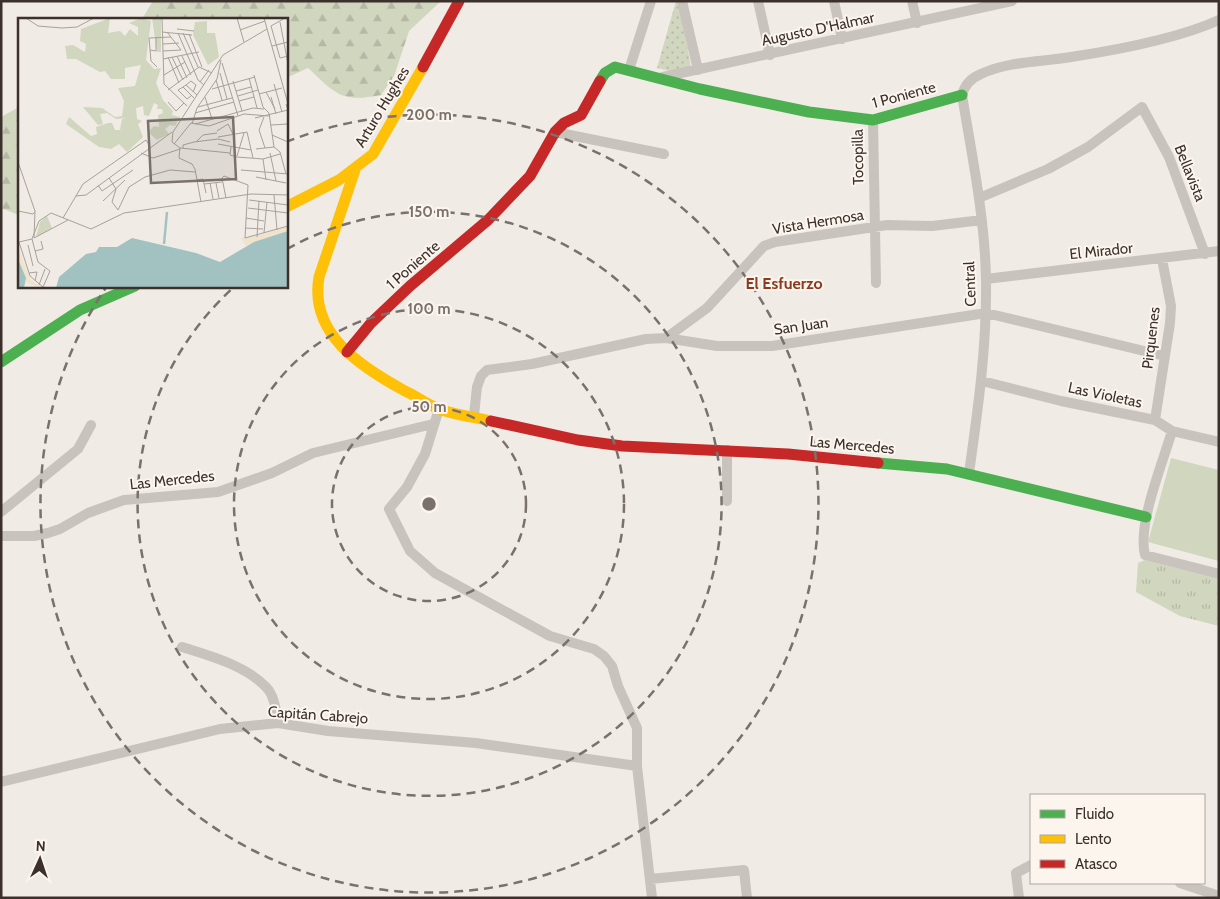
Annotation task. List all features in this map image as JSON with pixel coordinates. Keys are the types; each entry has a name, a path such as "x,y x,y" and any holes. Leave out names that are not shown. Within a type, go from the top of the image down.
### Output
{"street":[{"name":"Arturo Hughes","path":"288,206 355,170 371,157 382,142 459,1"},
{"path":"629,70 652,1"},
{"path":"682,1 698,70"},
{"path":"758,1 770,55"},
{"path":"834,1 842,39"},
{"path":"912,1 917,23"},
{"name":"Augusto D'Halmar","path":"660,78 917,23 989,4 1012,1"},
{"path":"962,95 969,82 988,71 1171,36 1219,20"},
{"name":"1 Poniente","path":"578,137 581,115 605,73 615,67 809,112 872,120 962,95"},
{"name":"Central","path":"962,95 982,220 986,279 982,381 969,473"},
{"name":"Bellavista","path":"979,198 1048,169 1088,147 1142,107 1169,158 1205,254"},
{"name":"1 Poniente","path":"347,352 371,323 410,286 488,220 506,202 530,176 555,132 564,123 581,115"},
{"name":"Tocopilla","path":"872,120 876,283"},
{"path":"555,132 664,154"},
{"name":"Las Mercedes","path":"355,170 318,277 316,294 323,318 334,338 347,352 376,375 439,408 578,440 622,446 727,450 947,469 1146,517"},
{"name":"Vista Hermosa","path":"666,338 707,308 764,246 775,242 888,225 952,225 982,220"},
{"name":"El Mirador","path":"986,279 1219,251"},
{"name":"Pirquenes","path":"1155,420 1171,306 1162,259"},
{"path":"1,362 80,310 130,288"},
{"name":"San Juan","path":"474,416 477,387 481,376 487,370 532,364 624,342 666,338 717,346 772,346 986,314 1165,356"},
{"name":"Las Violetas","path":"982,381 1062,401 1155,420 1172,431 1219,442"},
{"path":"439,408 425,454 407,488 389,509 410,551 435,574 550,636 594,649 604,656 614,671 618,686 637,728 637,766 652,898"},
{"name":"Las Mercedes","path":"1,536 34,536 48,533 60,529 88,513 124,500 218,492 272,474 313,453 433,424"},
{"path":"1,512 78,449 91,425"},
{"path":"1172,431 1146,517 1142,545 1145,555 1219,574"},
{"path":"727,450 727,501"},
{"path":"182,647 238,667 267,687 275,704 278,724"},
{"name":"Capitán Cabrejo","path":"1,782 220,729 278,724 328,731 476,742 637,766"},
{"path":"1019,898 1016,873 1030,866"},
{"path":"650,879 744,870 747,898"},
{"path":"1183,884 1219,896"}],"green space":[{"path":"153,1 441,1 409,31 394,76 381,95 357,98 348,97 333,90 308,68 288,77 288,18 143,18"},
{"path":"676,1 679,1 691,68 674,72 657,68"},
{"path":"18,108 18,215 1,208 1,117"},
{"path":"1171,458 1219,470 1219,561 1148,542"},
{"path":"1145,560 1219,579 1219,626 1180,616 1136,592 1138,563"}],"traffic: fast":[{"path":"600,81 605,73 615,67 700,89 809,112 873,120 962,95"},
{"path":"1,362 80,310 130,288"},
{"path":"878,463 947,469 1146,517"}],"traffic: slow":[{"path":"288,206 339,180 373,154 423,67"},
{"path":"355,170 319,277 318,297 322,315 330,332 356,359 388,382 439,409 491,421"}],"traffic: jam":[{"path":"423,67 459,1"},
{"path":"347,352 371,323 410,286 488,220 530,176 555,132 564,123 581,115 600,81"},
{"path":"491,421 578,440 622,446 788,454 878,463"}],"district":[{"name":"El Esfuerzo","path":"784,283"}]}
